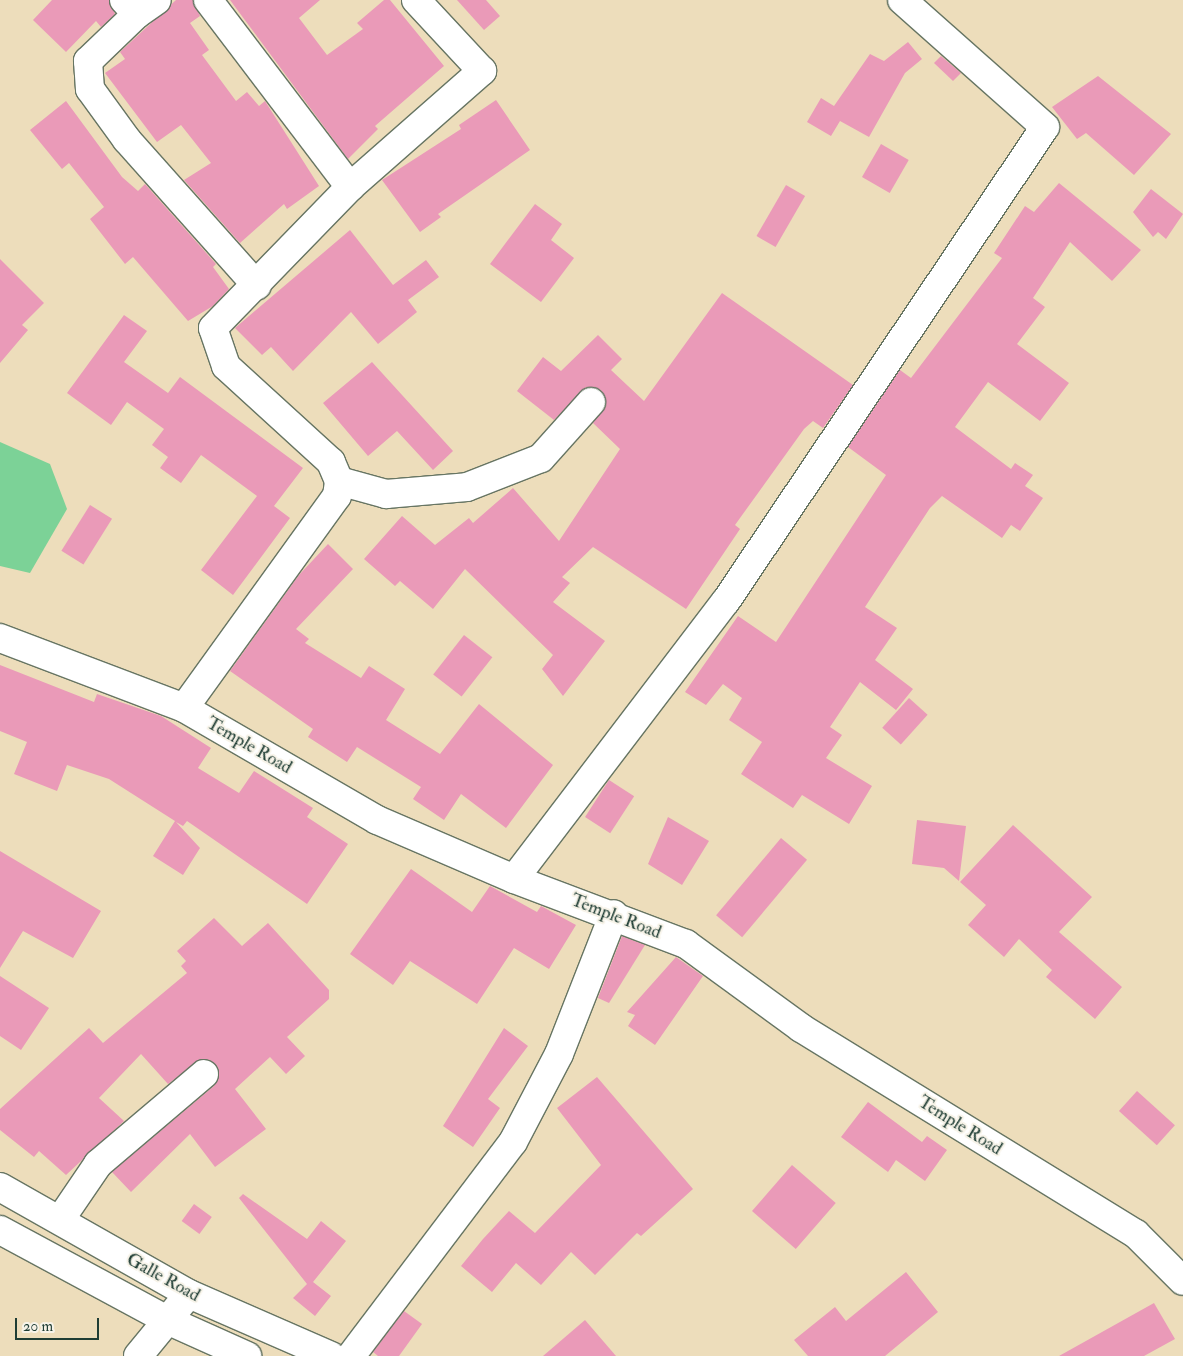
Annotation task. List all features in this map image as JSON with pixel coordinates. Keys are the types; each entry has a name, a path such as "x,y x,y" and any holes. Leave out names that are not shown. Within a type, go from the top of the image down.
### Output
{"main road":[{"path":"208,0 350,187"},
{"path":"184,708 337,496 339,481 331,462 226,366 213,328 257,286 350,187 482,71 416,0"},
{"path":"514,879 726,601 1045,127 902,0"},
{"path":"139,5 88,61 90,89 127,140 257,286"},
{"path":"339,481 386,494 467,486 542,458 591,402"},
{"name":"Temple Road","path":"0,638 184,708 377,820 514,879 614,914 686,944 801,1028 1136,1234 1183,1281"},
{"path":"350,1356 513,1142 559,1054 614,914"},
{"path":"60,1220 98,1164 204,1074"},
{"name":"Galle Road","path":"0,1187 189,1294 332,1356"},
{"name":"Galle Road","path":"0,1230 167,1320 247,1356"},
{"path":"138,1356 189,1294"}],"green space":[{"path":"0,442 50,464 67,509 30,573 0,566"}],"building":[{"path":"52,0 109,0 115,14 101,27 96,21 66,52 33,20"},
{"path":"176,0 193,0 200,16 190,23 209,50 202,55 236,101 247,92 259,106 265,101 319,186 287,209 284,204 240,243 184,180 211,163 181,125 157,142 105,73 125,59 120,52"},
{"path":"230,0 320,0 299,18 327,55 363,29 357,23 384,0 390,0 444,66 375,126 378,129 348,159"},
{"path":"457,0 486,0 500,16 484,30"},
{"path":"908,42 922,59 905,73 869,137 840,121 831,136 807,122 821,98 834,106 870,54 884,61"},
{"path":"941,56 961,73 953,81 934,63"},
{"path":"1098,76 1171,134 1134,175 1086,133 1077,139 1052,107"},
{"path":"496,100 530,150 438,214 441,217 420,232 382,180 461,129 459,125"},
{"path":"66,101 122,177 138,191 145,184 216,264 213,267 229,289 213,306 188,321 133,257 125,264 90,219 104,207 69,163 62,169 30,130"},
{"path":"881,144 909,160 890,193 862,177"},
{"path":"1059,183 1141,250 1112,281 1070,242 1033,298 1045,307 1017,344 1069,383 1040,421 988,382 955,427 1011,469 1015,463 1033,475 1025,486 1043,498 1020,531 1011,525 1002,538 942,496 930,508 865,607 897,628 875,660 913,689 896,710 860,682 830,727 842,735 826,758 872,786 849,824 802,795 793,808 741,774 762,742 729,720 742,698 723,684 706,705 685,692 738,616 776,642 886,475 848,447 900,370 911,378 1002,258 994,253 1025,206 1034,212"},
{"path":"786,185 805,196 776,247 756,236"},
{"path":"1151,189 1183,214 1166,239 1158,232 1153,237 1133,212"},
{"path":"535,204 562,224 551,240 574,258 541,302 490,264"},
{"path":"350,230 393,285 426,260 439,277 408,300 417,312 378,344 351,312 293,371 271,347 262,355 235,328"},
{"path":"0,259 44,303 22,325 28,330 0,363"},
{"path":"722,293 853,385 823,428 813,421 804,429 735,525 740,529 686,609 593,547 562,577 570,583 553,602 605,641 563,696 542,669 553,655 465,569 433,609 400,581 395,586 364,559 402,516 435,545 469,518 473,523 513,488 559,541 620,449 593,423 606,406 601,390 586,387 554,420 517,391 543,357 561,371 598,335 622,359 611,370 644,401"},
{"path":"124,315 147,331 124,362 168,393 180,377 303,468 274,506 290,518 233,595 201,570 257,496 201,455 181,483 160,468 168,457 152,445 164,429 127,402 111,425 67,393"},
{"path":"372,362 453,451 433,470 397,431 368,456 323,403"},
{"path":"90,505 112,519 83,565 61,551"},
{"path":"328,544 353,569 296,629 309,639 305,643 361,678 369,666 405,689 386,720 440,754 479,704 553,765 506,828 461,794 444,820 413,799 421,787 357,747 347,762 308,737 313,729 230,671 299,575"},
{"path":"464,635 492,657 462,697 433,674"},
{"path":"0,665 94,702 97,694 161,716 211,748 198,768 239,793 254,771 313,808 307,817 348,844 307,904 187,821 183,826 176,822 200,848 183,875 153,856 175,821 109,779 67,765 57,791 14,774 27,742 0,731"},
{"path":"909,698 928,715 901,744 882,728"},
{"path":"609,780 634,796 610,833 585,817"},
{"path":"668,817 709,841 682,885 648,864"},
{"path":"917,820 966,826 959,881 944,868 912,864"},
{"path":"1013,825 1092,897 1059,932 1122,987 1095,1019 1046,977 1052,970 1019,939 1004,957 968,925 986,905 960,882"},
{"path":"781,838 807,860 742,937 716,915"},
{"path":"0,851 101,911 73,958 23,931 0,968"},
{"path":"411,869 472,912 490,886 537,912 541,906 576,925 549,969 514,948 477,1004 410,961 393,985 350,954"},
{"path":"214,918 242,946 268,923 329,990 329,999 287,1037 305,1056 286,1074 270,1057 235,1089 266,1129 215,1167 190,1134 131,1192 112,1172 214,1086 219,1072 210,1060 201,1059 168,1084 141,1054 99,1098 124,1121 66,1175 39,1151 34,1157 0,1130 0,1109 89,1028 103,1043 187,973 181,966 186,961 177,951"},
{"path":"622,936 645,945 609,1003 598,998"},
{"path":"676,957 703,976 655,1045 628,1026 635,1015 627,1012"},
{"path":"0,976 49,1008 21,1050 0,1036"},
{"path":"504,1028 528,1046 488,1099 500,1108 473,1147 443,1126"},
{"path":"597,1077 693,1189 641,1236 637,1233 595,1275 571,1252 541,1285 516,1263 492,1292 461,1266 483,1239 509,1211 535,1233 601,1165 557,1108"},
{"path":"1137,1091 1175,1125 1157,1145 1119,1111"},
{"path":"868,1102 922,1142 927,1136 947,1150 925,1181 896,1160 888,1172 841,1137"},
{"path":"792,1165 836,1203 796,1249 752,1211"},
{"path":"243,1194 307,1239 321,1221 346,1241 313,1282 331,1296 315,1316 293,1298 307,1284 239,1198"},
{"path":"194,1204 212,1217 199,1234 182,1221"},
{"path":"906,1272 938,1312 885,1356 808,1356 794,1340 835,1307 846,1321"},
{"path":"1154,1303 1175,1339 1144,1356 1059,1356"},
{"path":"404,1311 422,1324 399,1356 378,1356 373,1352"},
{"path":"585,1320 616,1356 543,1356"}]}
